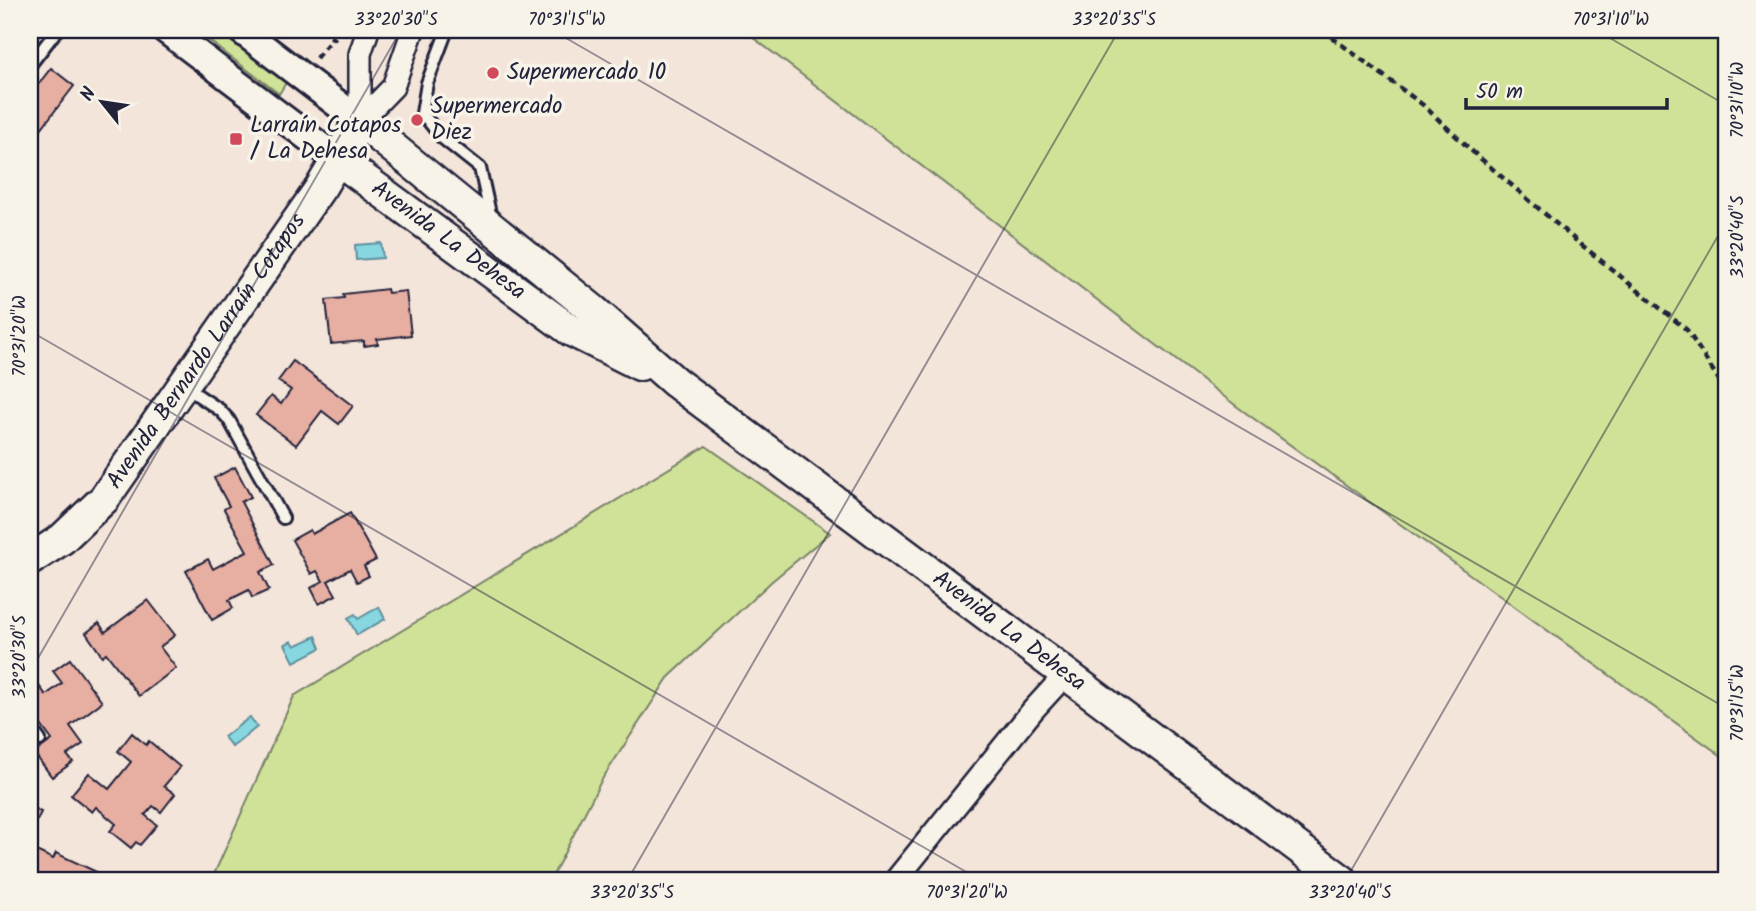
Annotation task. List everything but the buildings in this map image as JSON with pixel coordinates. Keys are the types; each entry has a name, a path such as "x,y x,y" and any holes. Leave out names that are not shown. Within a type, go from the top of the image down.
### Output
{"main road":[{"name":"Avenida Bernardo Larraín Cotapos","path":"30,560 62,539 104,499 321,187 360,121"},
{"name":"Avenida La Dehesa","path":"360,121 593,310 675,382 1343,881"},
{"name":"Avenida La Dehesa","path":"337,159 570,330 675,382"}],"street":[{"name":"Avenida La Dehesa","path":"166,30 337,159"},
{"name":"Avenida La Dehesa","path":"241,30 360,121"},
{"path":"360,121 360,54 368,30"},
{"name":"Avenida Bernardo Larraín Cotapos","path":"360,121 393,87 413,30"},
{"path":"895,881 1033,710 1065,675"}],"lane":[{"path":"30,65 57,30"},
{"path":"447,30 427,83 422,113 441,137 480,168 493,228"},
{"path":"184,386 229,420 283,518"},
{"path":"30,727 40,740"}],"path":[{"path":"320,30 332,38"},
{"path":"1322,30 1423,105 1573,238 1687,330 1726,391"}],"green space":[{"path":"195,30 220,30 287,81 279,94"},
{"path":"748,30 1726,30 1726,759 1239,408 755,39"},
{"path":"706,446 830,533 772,581 668,678 601,781 550,881 211,881 294,696"}],"water":[{"path":"381,243 383,258 356,260 355,245"},
{"path":"379,607 385,619 357,635 348,618 355,614 358,619"},
{"path":"316,636 321,648 294,662 285,644 292,641 295,646"},
{"path":"250,717 257,727 232,747 224,737"}],"place":[{"name":"Supermercado 10","path":"493,73"},
{"name":"Supermercado Diez","path":"417,120"},
{"name":"Larraín Cotapos / La Dehesa","path":"236,139"}]}
